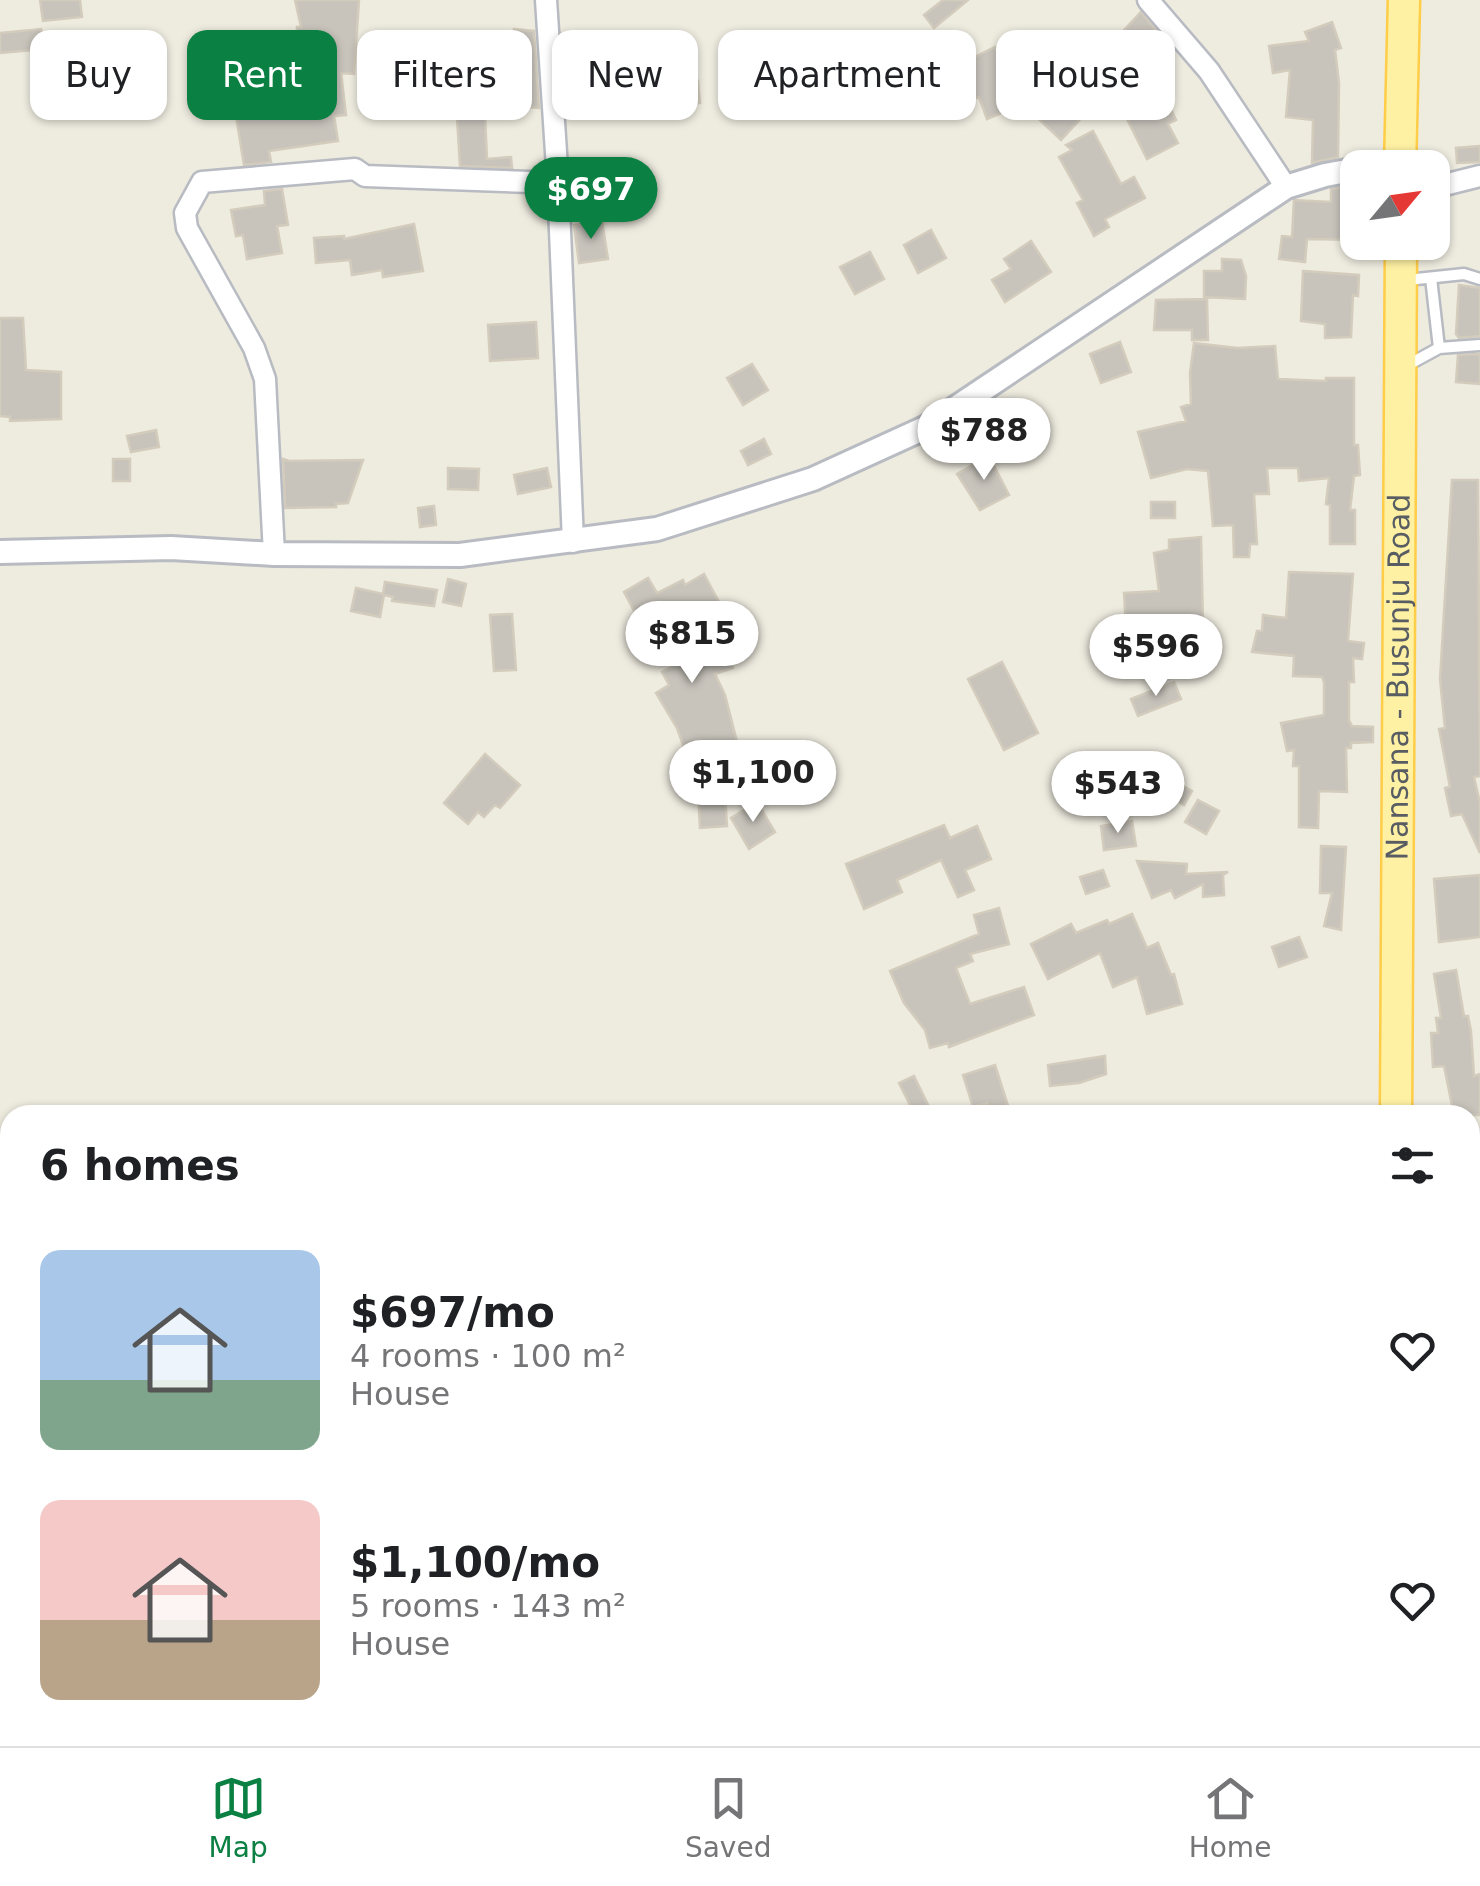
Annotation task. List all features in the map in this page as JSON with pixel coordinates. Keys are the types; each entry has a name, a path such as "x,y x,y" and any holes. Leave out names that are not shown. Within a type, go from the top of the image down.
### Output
{"main road":[{"path":"1392,150 1404,0"},
{"name":"Nansana - Busunju Road","path":"1396,1105 1400,372 1416,279 1408,260"}],"street":[{"path":"546,0 574,542"},
{"path":"1148,0 1209,70 1286,188"},
{"path":"274,554 266,379 254,348 187,228 185,214 202,182 354,170 365,176 558,183"},
{"path":"0,552 171,548 274,554 460,556 657,529 854,463 927,427 1286,188 1340,172"},
{"path":"1450,184 1480,176"}],"lane":[{"path":"1438,348 1416,279 1464,274 1480,280"},
{"path":"1400,372 1406,364 1438,348 1480,345"}],"building":[{"path":"40,0 80,0 82,17 43,21"},
{"path":"295,0 359,0 354,74 341,73 346,115 337,116 337,30 297,30 301,27"},
{"path":"943,0 968,0 934,28 924,15"},
{"path":"1141,12 1156,30 1124,30"},
{"path":"1332,22 1341,48 1335,50 1339,83 1338,157 1312,163 1313,120 1286,117 1290,70 1273,73 1269,46 1309,41 1305,32"},
{"path":"30,30 30,50 0,53 0,33"},
{"path":"532,31 534,31 539,108 532,108"},
{"path":"995,47 996,115 987,119 979,97 976,98 976,56"},
{"path":"1175,118 1176,120 1168,124 1178,143 1147,159 1128,120"},
{"path":"237,120 335,120 338,141 269,151 271,162 244,165"},
{"path":"457,120 485,120 487,159 511,157 512,168 460,166"},
{"path":"1040,120 1079,120 1061,140"},
{"path":"1093,131 1121,184 1134,177 1145,198 1105,219 1109,227 1094,236 1077,203 1083,200 1059,157 1072,150 1066,145"},
{"path":"1480,146 1480,162 1457,163 1456,148"},
{"path":"1340,187 1340,240 1307,239 1305,262 1279,259 1282,236 1292,237 1294,200 1331,202 1331,189"},
{"path":"282,189 288,225 277,226 282,253 247,259 243,235 236,236 231,210 265,205 264,191"},
{"path":"602,221 608,259 579,263 574,225"},
{"path":"414,224 423,271 383,277 382,270 352,275 350,260 316,263 314,238 344,239"},
{"path":"931,230 946,258 918,273 904,245"},
{"path":"1031,241 1051,272 1005,302 992,280 1011,269 1004,259"},
{"path":"870,252 884,279 855,294 840,267"},
{"path":"1222,259 1241,260 1246,276 1245,299 1204,297 1204,271 1222,271"},
{"path":"1303,271 1359,275 1358,296 1353,295 1351,337 1325,338 1325,324 1301,321"},
{"path":"1459,285 1480,288 1480,336 1459,338 1456,334"},
{"path":"1207,299 1208,340 1192,340 1192,330 1154,330 1156,300"},
{"path":"0,318 23,318 26,370 61,372 61,419 10,421 10,417 0,416"},
{"path":"536,322 538,358 490,361 488,325"},
{"path":"1120,342 1131,372 1101,383 1090,354"},
{"path":"1194,343 1237,348 1275,346 1278,379 1354,378 1354,445 1358,445 1360,475 1354,476 1350,510 1355,510 1355,544 1330,544 1330,505 1326,504 1329,478 1299,481 1298,468 1267,468 1269,494 1254,494 1257,544 1250,544 1249,557 1234,557 1233,525 1213,526 1208,471 1187,469 1151,478 1138,432 1186,421 1181,407 1191,404"},
{"path":"1480,354 1480,384 1456,382 1458,355"},
{"path":"752,364 768,390 743,405 727,378"},
{"path":"156,430 159,447 131,452 127,436"},
{"path":"764,439 771,454 748,465 741,451"},
{"path":"989,456 1009,495 980,510 957,474"},
{"path":"113,459 130,459 130,481 113,481"},
{"path":"283,459 363,460 348,503 336,507 285,508"},
{"path":"448,468 479,469 478,490 448,489"},
{"path":"547,468 551,487 518,494 514,475"},
{"path":"1452,480 1478,480 1480,776 1474,777 1480,803 1480,853 1462,814 1451,816 1439,729 1445,728 1440,679"},
{"path":"1151,502 1175,502 1175,518 1151,518"},
{"path":"434,506 436,525 420,527 418,508"},
{"path":"1201,537 1203,623 1126,628 1124,593 1159,591 1154,553 1169,550 1169,540"},
{"path":"1289,572 1353,574 1348,641 1364,643 1362,659 1353,658 1349,720 1352,726 1373,727 1373,742 1351,743 1351,748 1346,748 1347,792 1319,791 1318,828 1299,827 1299,766 1293,766 1294,750 1287,751 1281,723 1324,715 1324,682 1322,677 1293,676 1294,656 1252,652 1257,631 1262,631 1263,615 1286,618"},
{"path":"704,574 719,602 682,622 703,659 728,652 733,668 715,674 725,695 737,742 722,747 727,826 700,828 696,756 688,759 677,728 656,693 669,685 662,672 675,665 656,632 652,635 643,618 639,620 624,592 648,578 657,593 683,580 685,585"},
{"path":"448,579 466,584 461,606 443,602"},
{"path":"385,582 437,590 434,606 392,601 393,597 384,595 380,617 351,611 356,588 383,594"},
{"path":"512,614 516,670 494,671 490,615"},
{"path":"1002,662 1038,733 1004,750 968,679"},
{"path":"1174,682 1181,699 1138,716 1131,699"},
{"path":"485,754 520,785 500,808 495,805 484,817 478,812 468,824 444,803"},
{"path":"1171,779 1192,791 1184,805 1163,793"},
{"path":"1198,800 1219,811 1206,834 1185,822"},
{"path":"757,802 775,832 749,849 731,818"},
{"path":"1132,821 1136,846 1104,850 1101,826"},
{"path":"944,825 950,838 977,826 991,859 965,870 974,890 958,897 941,860 897,880 902,892 864,909 846,864"},
{"path":"1321,846 1346,847 1341,930 1324,926 1332,893 1320,893"},
{"path":"1137,861 1187,864 1186,874 1228,872 1223,875 1224,895 1203,897 1203,884 1175,898 1171,890 1152,898"},
{"path":"1103,870 1109,886 1086,894 1080,877"},
{"path":"1480,875 1480,937 1439,942 1434,879"},
{"path":"999,908 1009,944 970,954 973,961 956,968 970,1004 1024,987 1034,1015 949,1047 948,1043 930,1048 925,1030 904,1003 890,971 979,934 974,915"},
{"path":"1132,914 1147,948 1158,943 1171,975 1174,974 1182,1004 1147,1014 1137,977 1113,987 1100,953 1048,979 1031,944 1071,924 1076,933"},
{"path":"1299,937 1307,957 1279,967 1272,947"},
{"path":"1456,970 1464,1016 1468,1016 1471,1031 1474,1076 1480,1074 1480,1105 1452,1105 1444,1066 1433,1067 1431,1033 1438,1033 1436,1018 1441,1018 1434,974"},
{"path":"1105,1056 1106,1074 1079,1083 1050,1086 1048,1065"},
{"path":"995,1065 1008,1105 972,1105 963,1075"},
{"path":"914,1076 928,1105 910,1105 899,1083"}]}
